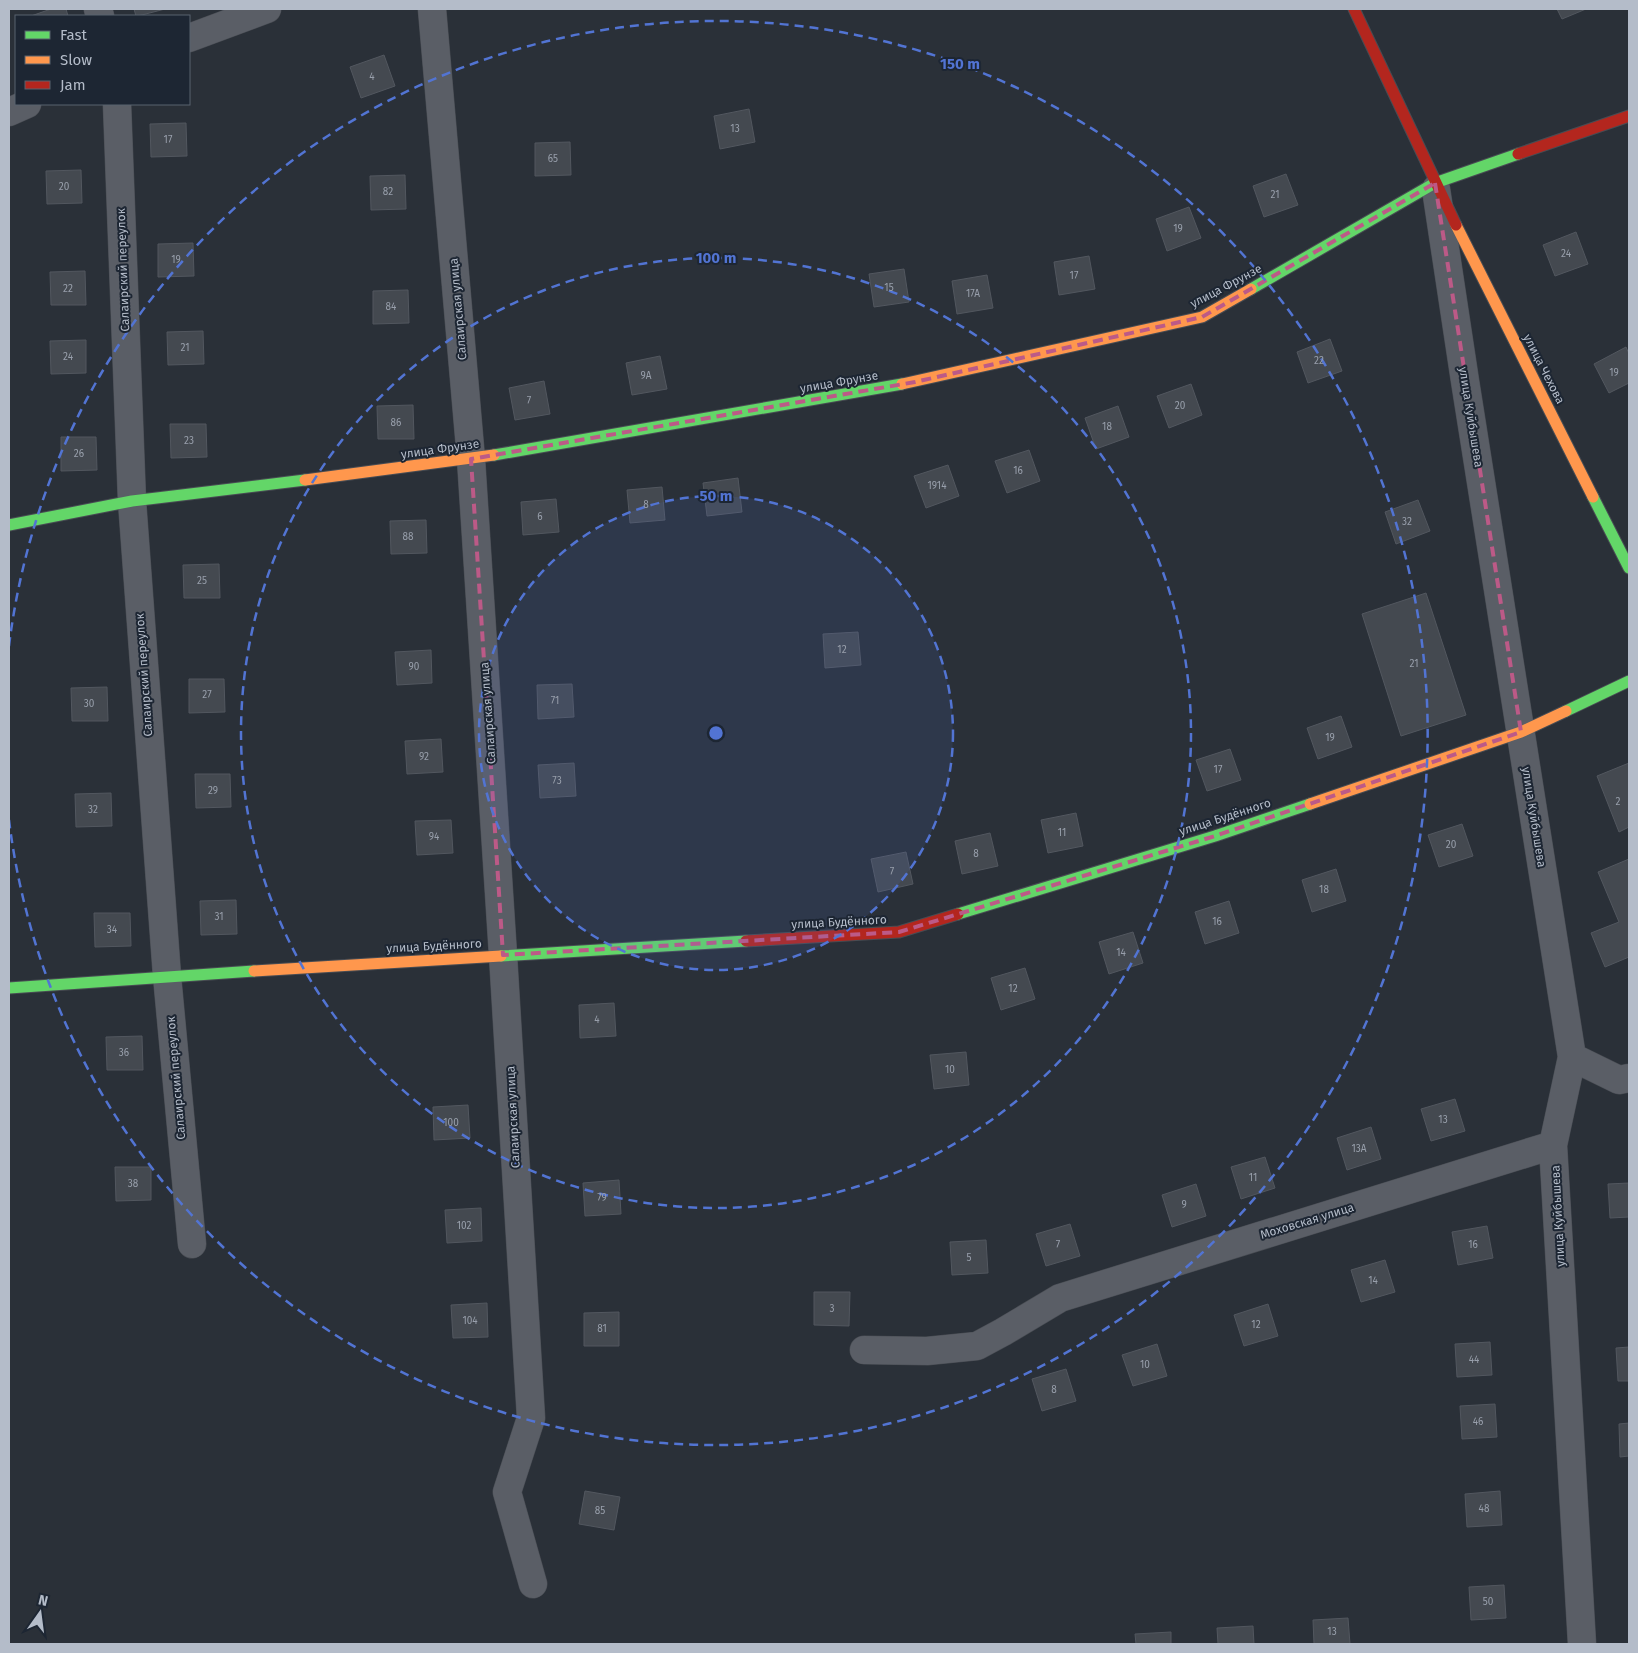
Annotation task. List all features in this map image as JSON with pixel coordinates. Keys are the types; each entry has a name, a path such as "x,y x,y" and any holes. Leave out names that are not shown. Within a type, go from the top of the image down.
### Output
{"street":[{"path":"190,38 267,9"},
{"name":"Салаирская улица","path":"432,9 471,459 504,955 531,1418 507,1492 533,1584"},
{"name":"улица Куйбышева","path":"1354,9 1435,183 1572,1057 1554,1145 1582,1644"},
{"path":"9,112 25,105"},
{"name":"Салаирский переулок","path":"117,105 132,502 166,976 192,1244"},
{"name":"улица Фрунзе","path":"9,525 132,502 471,459 915,382 1202,317 1435,183 1629,116"},
{"name":"улица Чехова","path":"1435,183 1629,568"},
{"name":"улица Будённого","path":"9,988 166,976 899,932 1215,836 1521,732 1629,681"},
{"path":"1572,1057 1619,1080 1629,1078"},
{"name":"Моховская улица","path":"864,1350 927,1351 976,1346 1060,1298 1554,1145"}],"highlighted area":[{"path":"1435,183 1521,732 1215,836 899,932 503,955 471,459 915,382 1202,317"}],"building":[{"path":"51,9 66,9 68,15 34,15"},
{"path":"134,9 165,9 142,15 136,15"},
{"path":"1557,9 1586,9 1562,19"},
{"path":"384,55 395,86 361,98 350,67"},
{"path":"749,109 755,142 720,149 714,116"},
{"path":"186,123 187,156 151,157 150,124"},
{"path":"570,142 571,175 535,176 535,143"},
{"path":"81,170 82,203 47,204 46,171"},
{"path":"1286,174 1298,205 1264,217 1253,186"},
{"path":"405,175 406,209 371,210 370,176"},
{"path":"1189,207 1201,238 1167,251 1156,219"},
{"path":"1576,232 1588,264 1555,276 1543,245"},
{"path":"193,243 194,276 158,277 158,244"},
{"path":"1089,256 1095,289 1059,295 1054,262"},
{"path":"904,269 909,302 874,307 869,274"},
{"path":"85,271 86,305 51,305 50,272"},
{"path":"987,275 993,308 957,314 952,281"},
{"path":"408,290 409,323 373,324 373,291"},
{"path":"203,331 204,364 168,365 167,332"},
{"path":"1330,339 1342,371 1308,383 1297,352"},
{"path":"86,340 86,373 51,374 50,341"},
{"path":"1626,347 1629,354 1629,383 1609,393 1594,364"},
{"path":"660,356 667,389 632,395 626,363"},
{"path":"544,381 550,414 515,420 509,388"},
{"path":"1191,384 1202,415 1169,428 1157,396"},
{"path":"413,405 414,439 378,439 377,406"},
{"path":"1118,406 1129,437 1096,449 1085,418"},
{"path":"170,424 206,424 207,457 171,458"},
{"path":"61,437 96,437 97,470 61,471"},
{"path":"1029,450 1040,481 1007,493 995,461"},
{"path":"948,465 959,496 926,508 914,476"},
{"path":"738,478 742,512 707,516 703,483"},
{"path":"662,487 665,520 630,523 627,490"},
{"path":"556,499 559,532 523,535 521,502"},
{"path":"1418,500 1430,531 1396,544 1385,512"},
{"path":"426,520 427,553 391,554 390,521"},
{"path":"219,564 220,598 184,598 183,565"},
{"path":"1426,593 1466,715 1401,736 1362,614"},
{"path":"858,632 861,665 825,668 823,634"},
{"path":"431,650 432,683 397,685 395,652"},
{"path":"189,679 224,679 225,712 189,713"},
{"path":"572,684 574,717 538,719 537,685"},
{"path":"107,687 108,721 72,721 71,688"},
{"path":"1341,716 1352,747 1318,759 1307,728"},
{"path":"441,739 443,772 407,774 405,741"},
{"path":"1230,749 1241,780 1207,791 1196,760"},
{"path":"574,763 576,796 540,798 538,765"},
{"path":"1629,763 1629,827 1619,832 1597,776"},
{"path":"195,774 230,774 231,807 196,808"},
{"path":"111,793 112,826 76,827 75,794"},
{"path":"1076,813 1083,846 1048,853 1041,820"},
{"path":"451,820 453,853 417,855 415,821"},
{"path":"1462,824 1473,856 1439,867 1428,835"},
{"path":"990,833 998,866 962,874 955,841"},
{"path":"906,852 913,884 878,892 871,859"},
{"path":"1629,859 1629,957 1605,967 1591,933 1619,922 1598,872"},
{"path":"1336,869 1346,901 1312,912 1302,880"},
{"path":"236,900 237,934 201,935 200,901"},
{"path":"1229,901 1239,933 1205,944 1195,912"},
{"path":"94,913 130,913 131,946 95,947"},
{"path":"1133,932 1143,963 1109,974 1099,942"},
{"path":"1025,968 1035,999 1001,1010 991,978"},
{"path":"614,1003 616,1036 580,1038 579,1005"},
{"path":"142,1036 143,1070 107,1070 106,1037"},
{"path":"966,1052 969,1085 934,1089 930,1055"},
{"path":"1455,1099 1465,1131 1431,1141 1421,1109"},
{"path":"468,1105 470,1138 434,1140 433,1107"},
{"path":"1371,1127 1381,1159 1347,1170 1337,1138"},
{"path":"1265,1157 1275,1188 1241,1199 1231,1167"},
{"path":"115,1167 151,1167 151,1200 116,1201"},
{"path":"619,1180 621,1214 585,1216 583,1183"},
{"path":"1629,1183 1629,1217 1610,1218 1608,1184"},
{"path":"1196,1184 1206,1216 1172,1227 1162,1195"},
{"path":"481,1208 482,1241 447,1243 445,1210"},
{"path":"1070,1224 1080,1256 1046,1266 1036,1234"},
{"path":"1487,1226 1493,1258 1458,1265 1452,1232"},
{"path":"986,1240 988,1273 952,1275 950,1242"},
{"path":"1385,1260 1395,1292 1361,1302 1351,1270"},
{"path":"814,1292 850,1292 849,1326 814,1325"},
{"path":"487,1303 488,1337 453,1338 451,1305"},
{"path":"1268,1304 1278,1336 1244,1346 1234,1315"},
{"path":"619,1312 619,1346 584,1346 584,1313"},
{"path":"1490,1342 1492,1375 1457,1377 1455,1344"},
{"path":"1157,1344 1167,1376 1133,1386 1122,1355"},
{"path":"1629,1347 1629,1381 1618,1381 1616,1348"},
{"path":"1066,1369 1076,1401 1042,1411 1032,1379"},
{"path":"1495,1404 1497,1437 1462,1439 1460,1406"},
{"path":"1629,1423 1629,1456 1620,1457 1619,1424"},
{"path":"585,1491 620,1497 614,1530 579,1524"},
{"path":"1500,1491 1502,1525 1467,1527 1465,1494"},
{"path":"1504,1585 1506,1618 1471,1620 1469,1587"},
{"path":"1348,1618 1350,1644 1314,1644 1313,1620"},
{"path":"1253,1626 1254,1644 1218,1644 1217,1628"},
{"path":"1171,1632 1171,1644 1136,1644 1135,1634"}],"traffic: fast":[{"path":"1251,289 1435,183 1518,154"},
{"path":"494,455 902,384"},
{"path":"9,525 132,501 305,480"},
{"path":"1593,497 1629,568"},
{"path":"1566,711 1629,681"},
{"path":"958,914 1215,836 1310,804"},
{"path":"501,956 746,941"},
{"path":"9,988 254,971"}],"traffic: slow":[{"path":"1456,225 1593,497"},
{"path":"902,384 1202,317 1251,289"},
{"path":"305,480 494,455"},
{"path":"1310,804 1521,732 1566,711"},
{"path":"254,971 501,956"}],"traffic: jam":[{"path":"1354,9 1456,225"},
{"path":"1518,154 1629,116"},
{"path":"746,941 899,932 958,914"}]}
